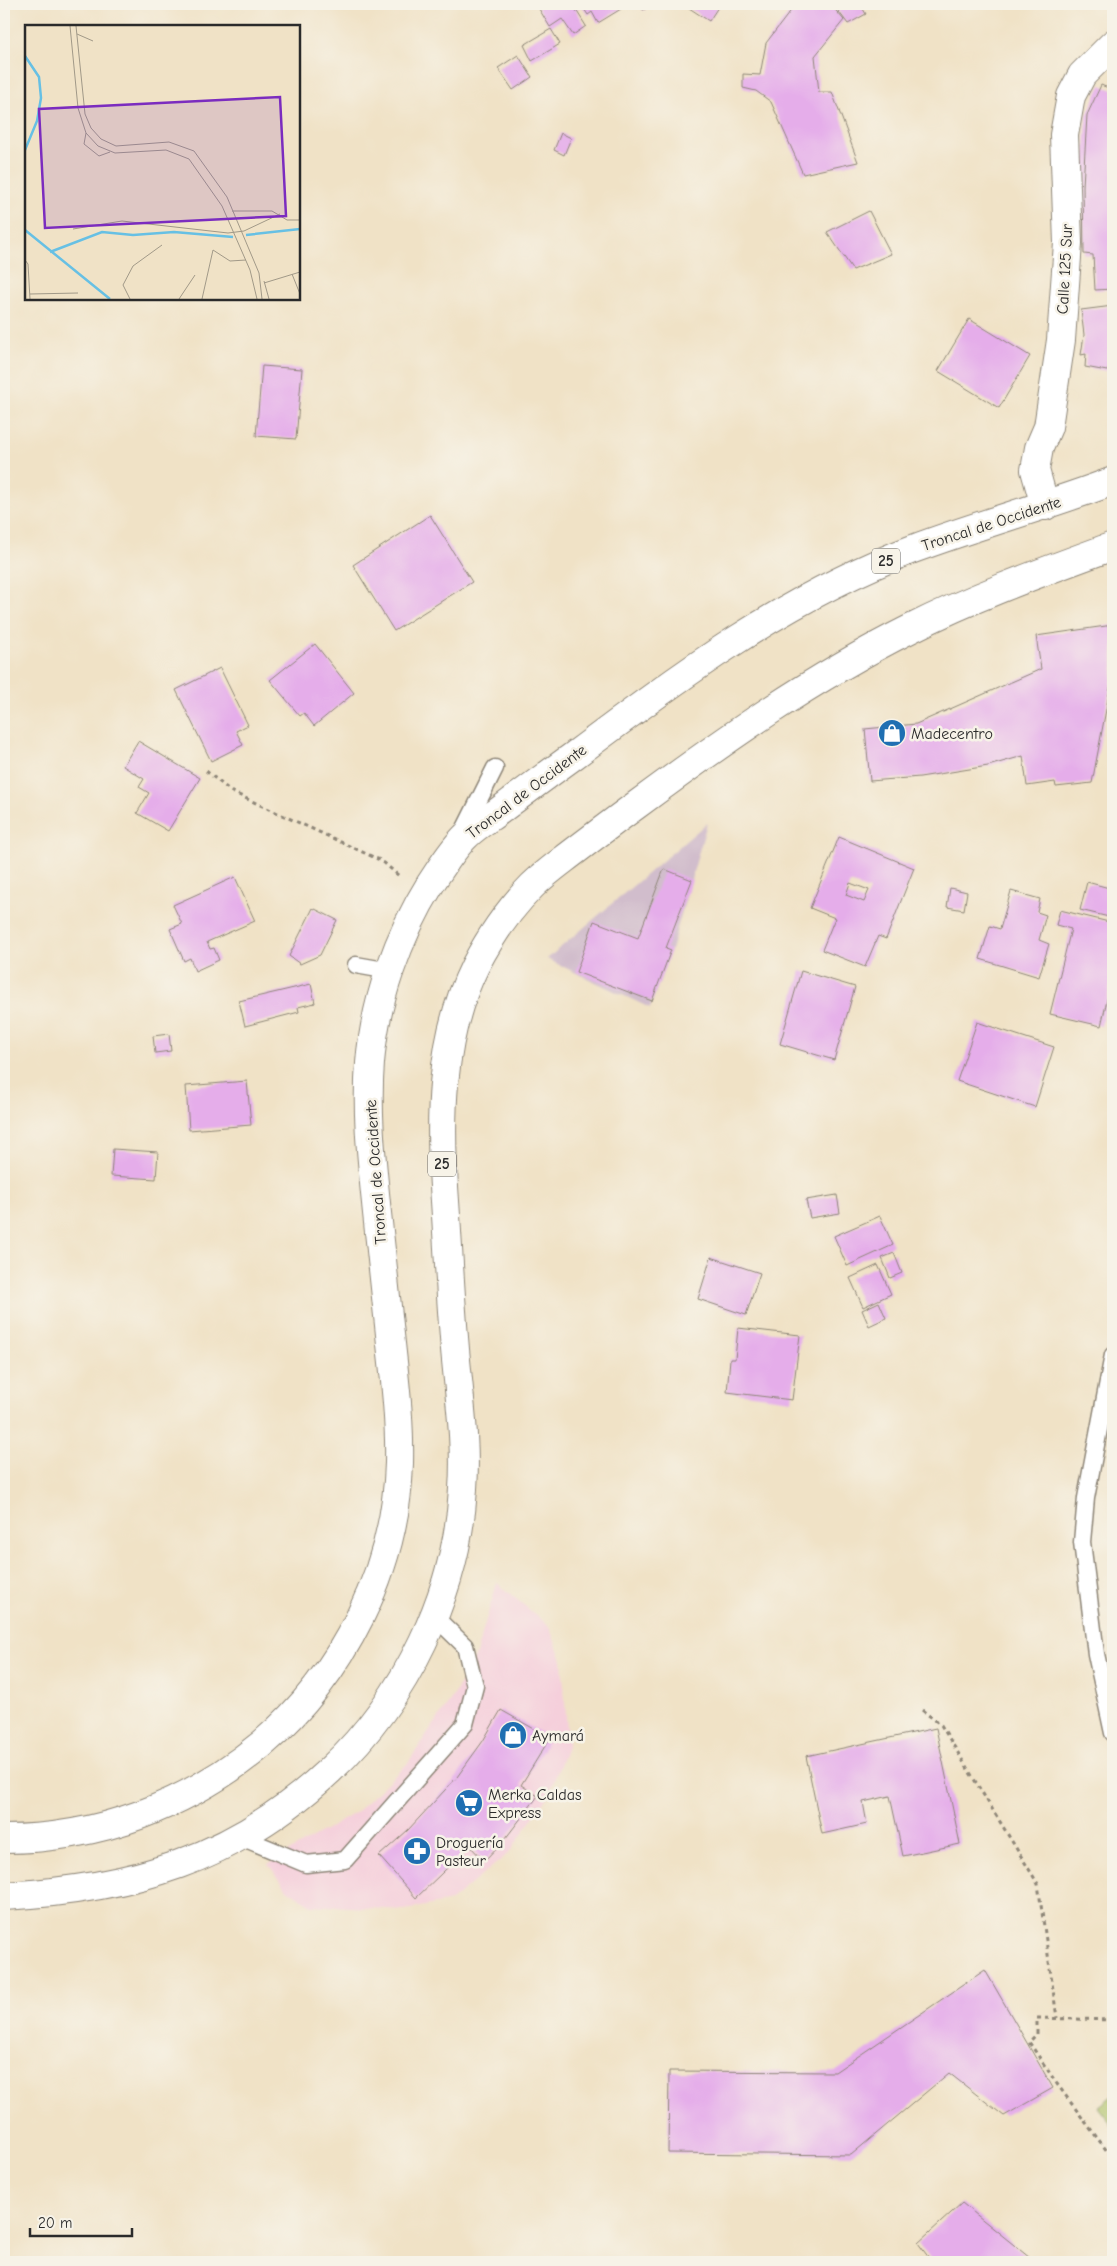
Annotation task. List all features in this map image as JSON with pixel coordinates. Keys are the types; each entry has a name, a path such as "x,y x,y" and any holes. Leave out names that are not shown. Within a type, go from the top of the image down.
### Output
{"main road":[{"name":"Calle 125 Sur","path":"1045,506 1035,470 1039,448 1048,427 1061,340 1068,243 1064,135 1071,96 1082,75 1110,58"},
{"name":"Troncal de Occidente","path":"4,1839 64,1835 112,1825 158,1809 202,1788 242,1760 286,1722 312,1693 341,1653 363,1610 381,1564 393,1516 399,1468 398,1419 369,1129 370,1062 378,1015 390,970 407,927 431,884 465,836 706,658 771,618 852,576 914,549 1045,506 1113,481"},
{"name":"25","path":"4,1896 94,1888 145,1877 194,1860 241,1837 277,1814 311,1788 342,1759 370,1727 395,1692 416,1655 434,1616 447,1576 457,1536 463,1495 465,1454 442,1162 444,1092 454,1024 473,970 490,939 510,910 536,882 713,748 778,704 913,627 990,593 1106,548"}],"lane":[{"path":"465,836 463,832 496,768"},
{"path":"356,965 390,970"},
{"path":"1113,1355 1086,1498 1082,1542 1096,1654 1113,1732"},
{"path":"241,1837 306,1864 345,1860 465,1724 475,1686 465,1646 434,1616"}],"path":[{"path":"206,771 232,792 382,861"},
{"path":"922,1710 941,1725 1038,1884 1057,2018"},
{"path":"1113,2020 1038,2018 1037,2034 1029,2042 1057,2084 1113,2159"}],"shaded area":[{"path":"707,823 671,950 650,1008 547,959"},
{"path":"497,1583 549,1626 562,1660 568,1744 549,1794 510,1852 451,1901 405,1910 311,1905 287,1889 268,1864 355,1813 407,1764 453,1697 475,1657"}],"green space":[{"path":"1113,2095 1113,2126 1098,2107"}],"building":[{"path":"536,4 629,4 598,23 592,12 588,15 582,6 576,10 586,26 573,35 562,19 550,27"},
{"path":"639,4 655,4 643,10"},
{"path":"683,4 720,4 709,21"},
{"path":"796,4 830,4 844,20 815,56 819,92 832,92 858,162 803,174 771,102 756,91 743,88 743,74 760,75 766,43"},
{"path":"833,4 860,4 866,14 848,24"},
{"path":"551,29 560,44 532,61 524,45"},
{"path":"518,55 532,77 513,90 498,68"},
{"path":"1101,85 1113,90 1113,289 1095,290 1093,255 1084,254 1083,186 1087,115"},
{"path":"561,133 571,138 564,155 554,150"},
{"path":"869,211 891,254 853,270 827,232"},
{"path":"1113,306 1113,364 1107,371 1085,367 1086,354 1081,355 1084,335 1081,310"},
{"path":"969,319 1030,356 999,408 938,371"},
{"path":"262,366 302,369 296,439 256,436"},
{"path":"430,515 472,582 394,631 353,565"},
{"path":"1113,625 1113,673 1092,783 1056,787 1055,782 1027,786 1023,756 988,766 920,777 870,781 865,729 916,724 1041,669 1036,636"},
{"path":"315,644 354,693 314,726 304,713 300,716 270,680"},
{"path":"220,668 248,725 236,731 243,745 211,761 176,690"},
{"path":"138,741 200,778 168,831 137,813 149,793 139,787 144,779 123,766"},
{"path":"839,837 914,868 886,939 878,936 865,967 822,950 835,918 810,908","holes":["850,883 869,890 864,902 846,895"]},
{"path":"664,869 692,880 666,948 671,950 652,1001 576,972 594,921 638,938"},
{"path":"235,877 255,921 207,942 210,949 214,948 219,960 195,971 190,958 184,961 170,929 182,924 173,905"},
{"path":"1087,882 1113,889 1113,918 1080,910"},
{"path":"950,888 967,892 964,910 947,907"},
{"path":"1011,891 1040,899 1037,912 1046,915 1039,940 1049,944 1039,977 980,959 990,926 1000,929"},
{"path":"313,908 337,920 320,955 300,964 289,956"},
{"path":"1060,910 1113,923 1113,974 1101,1026 1050,1014 1071,929 1056,925"},
{"path":"801,971 855,987 834,1060 780,1044"},
{"path":"311,984 315,1003 298,1007 299,1012 245,1026 239,1001"},
{"path":"977,1022 1054,1047 1035,1107 957,1081"},
{"path":"169,1034 171,1051 155,1053 153,1036"},
{"path":"247,1081 251,1125 189,1130 186,1086"},
{"path":"113,1149 158,1152 156,1179 111,1176"},
{"path":"837,1195 840,1213 810,1218 806,1200"},
{"path":"880,1216 893,1245 847,1266 834,1236"},
{"path":"894,1253 902,1273 890,1278 882,1258"},
{"path":"711,1257 760,1273 746,1315 698,1299"},
{"path":"878,1265 891,1294 863,1307 850,1278"},
{"path":"879,1302 886,1318 869,1326 862,1310"},
{"path":"738,1328 800,1335 792,1400 727,1392 730,1359 735,1359"},
{"path":"501,1710 550,1738 521,1785 538,1796 505,1839 484,1861 470,1846 416,1898 379,1856 408,1830 457,1777 483,1741"},
{"path":"936,1728 960,1844 903,1856 890,1796 863,1802 867,1824 822,1834 806,1756"},
{"path":"985,1970 1053,2088 1004,2116 949,2073 851,2155 668,2153 669,2071 835,2072"},
{"path":"962,2203 1035,2262 932,2262 918,2243"}],"place":[{"name":"Madecentro","path":"892,733"},
{"name":"Aymará","path":"513,1735"},
{"name":"Merka Caldas Express","path":"469,1803"},
{"name":"Droguería Pasteur","path":"417,1851"}]}
